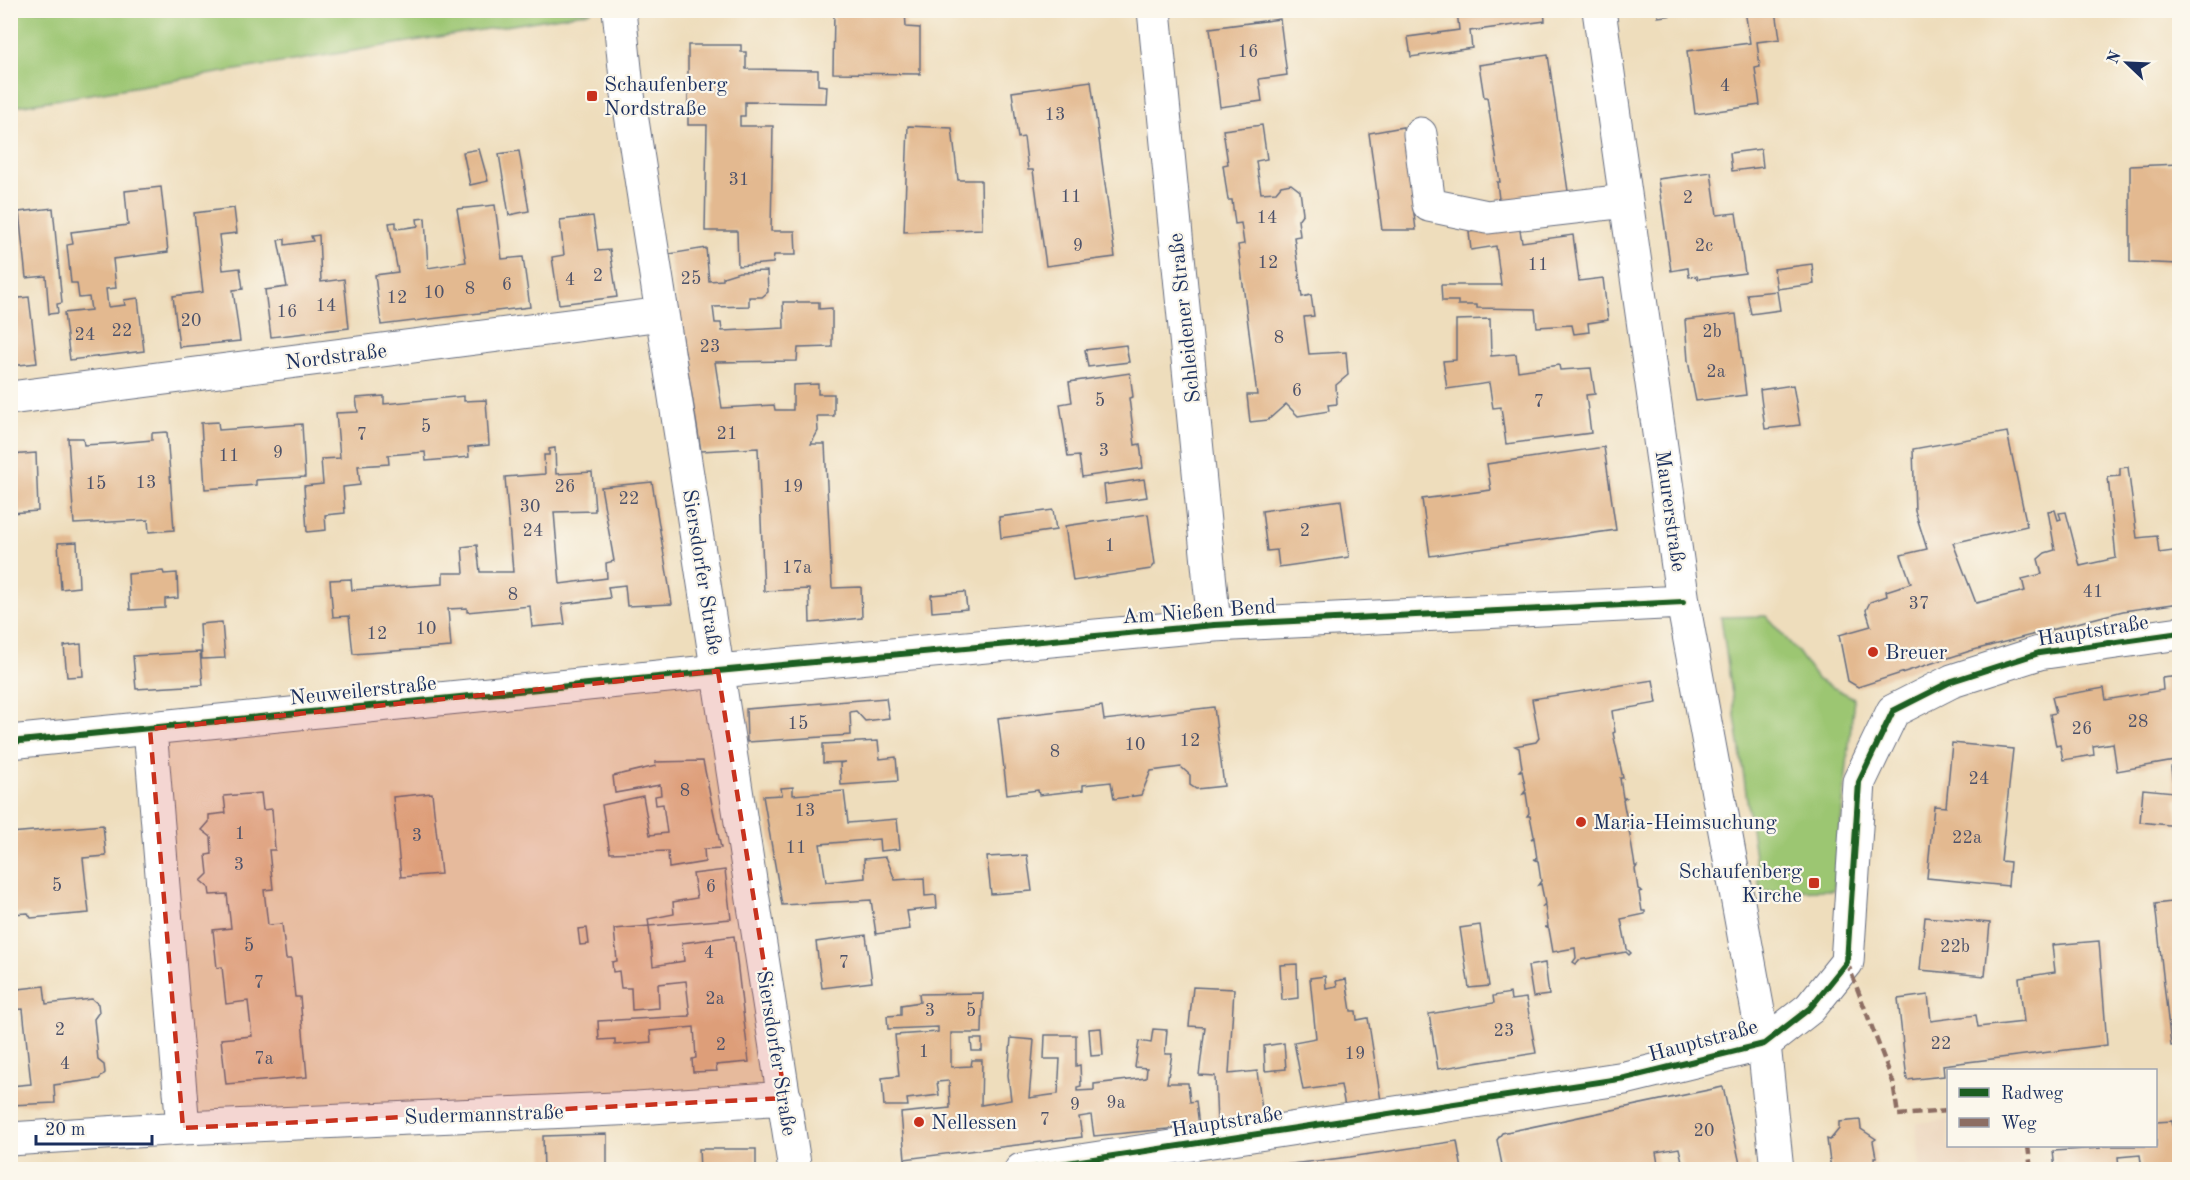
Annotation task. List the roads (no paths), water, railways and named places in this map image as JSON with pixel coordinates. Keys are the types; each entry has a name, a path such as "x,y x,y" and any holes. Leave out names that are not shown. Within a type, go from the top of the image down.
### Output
{"street":[{"name":"Siersdorfer Straße","path":"620,10 627,88 795,1170"},
{"name":"Schleidener Straße","path":"1154,10 1214,625"},
{"name":"Maurerstraße","path":"1599,10 1683,602 1764,1044 1777,1170"},
{"path":"1420,134 1429,205 1487,217 1626,201"},
{"name":"Nordstraße","path":"10,398 662,314"},
{"name":"Am Nießen Bend","path":"718,671 1214,625 1683,602"},
{"name":"Hauptstraße","path":"1021,1170 1624,1078 1764,1044 1810,1008 1847,962 1859,782 1893,711 1952,681 2039,653 2180,633"},
{"name":"Neuweilerstraße","path":"10,742 718,671"},
{"path":"150,729 183,1128"},
{"name":"Sudermannstraße","path":"10,1139 183,1128 637,1108 785,1098"}],"place":[{"name":"Schaufenberg Nordstraße","path":"592,96"},
{"name":"Breuer","path":"1873,652"},
{"name":"Maria-Heimsuchung","path":"1581,822"},
{"name":"Schaufenberg Kirche","path":"1814,883"},
{"name":"Nellessen","path":"919,1122"}]}
